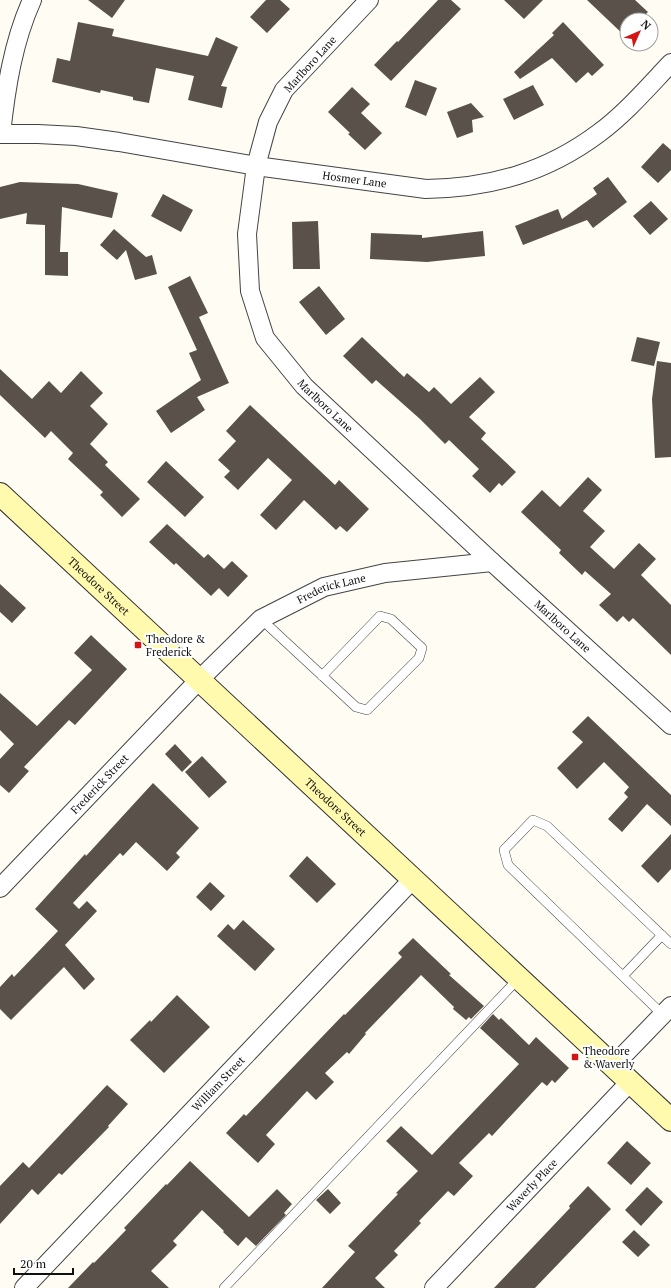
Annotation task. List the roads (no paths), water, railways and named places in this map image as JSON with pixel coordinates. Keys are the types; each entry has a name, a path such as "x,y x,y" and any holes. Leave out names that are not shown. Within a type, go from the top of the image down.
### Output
{"main road":[{"name":"Theodore Street","path":"0,494 671,1120"}],"street":[{"path":"1,134 4,99 9,72 32,0"},
{"name":"Marlboro Lane","path":"369,0 284,90 268,122 256,166 247,234 250,291 265,338 304,386 492,562 671,725"},
{"name":"Hosmer Lane","path":"1,134 76,136 256,166 426,189 453,189 504,179 551,163 573,151 600,132 632,104 671,63"},
{"name":"Frederick Lane","path":"199,680 262,619 324,587 385,573 492,562"},
{"name":"Frederick Street","path":"0,888 199,680"},
{"name":"William Street","path":"24,1288 413,880"},
{"path":"613,1066 667,1010"},
{"name":"Waverly Place","path":"434,1288 630,1082"}],"lane":[{"path":"262,619 322,676 356,707 367,710 419,658 422,648 391,619 380,616 322,676"},
{"path":"667,1010 623,976 508,865 504,850 533,820 547,826 671,944"},
{"path":"623,976 662,935"},
{"path":"224,1288 519,978"}],"place":[{"name":"Theodore & Frederick","path":"138,645"},
{"name":"Theodore & Waverly","path":"575,1057"}]}
